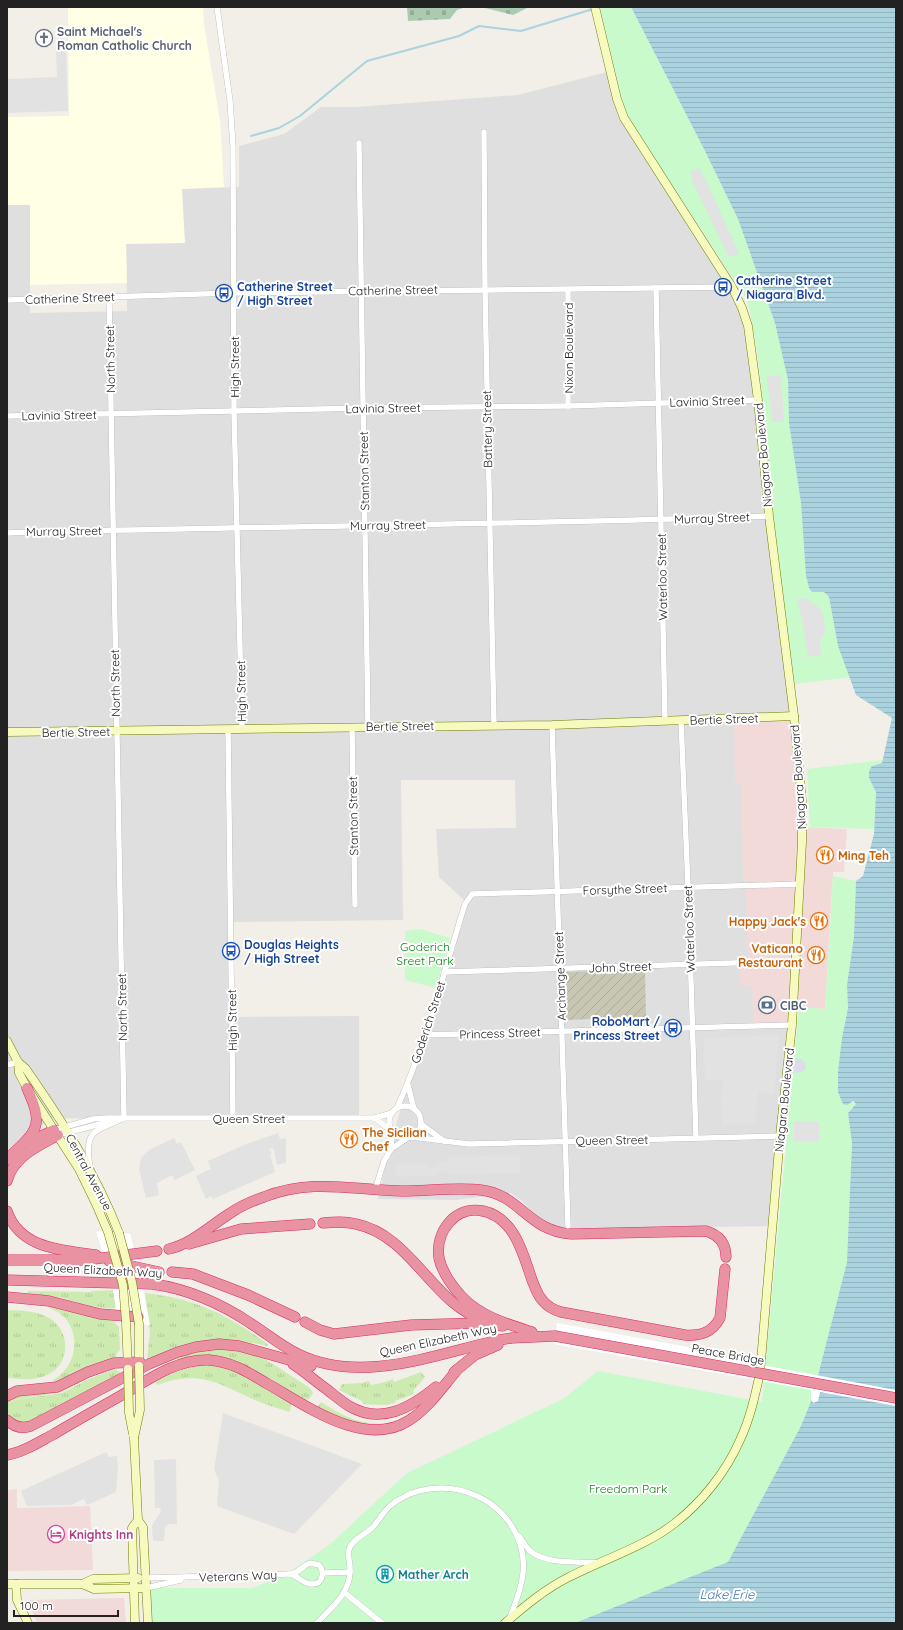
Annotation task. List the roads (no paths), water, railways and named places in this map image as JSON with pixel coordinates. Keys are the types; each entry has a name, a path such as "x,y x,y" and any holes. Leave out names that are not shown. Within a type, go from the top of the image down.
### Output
{"highway":[{"path":"7,1160 32,1134 36,1124 37,1115 27,1088"},
{"path":"15,1151 34,1139 56,1132"},
{"path":"7,1181 16,1163 27,1152 56,1132"},
{"path":"310,1224 250,1228 173,1248 201,1233 229,1214 264,1197 300,1187 320,1185 375,1190 468,1189 488,1191 510,1200 536,1223 550,1230 564,1233 706,1231 716,1234 722,1241 725,1248 726,1257"},
{"path":"529,1334 482,1312 470,1304 455,1289 442,1268 439,1254 439,1245 442,1232 452,1218 467,1211 476,1210 492,1214 505,1223 519,1244 540,1297 548,1306 561,1312 685,1335 699,1335 709,1331 720,1318 725,1269"},
{"path":"7,1211 10,1219 20,1232 25,1237 40,1245 57,1250 110,1257"},
{"path":"323,1223 351,1223 365,1226 378,1232 406,1254 448,1299 457,1306 482,1320 503,1326"},
{"path":"86,1260 122,1260 157,1251"},
{"name":"Queen Elizabeth Way","path":"7,1260 86,1260 110,1257 122,1260"},
{"path":"122,1260 160,1272"},
{"path":"172,1272 188,1273 248,1295 295,1317"},
{"name":"Queen Elizabeth Way","path":"7,1280 103,1282 164,1286 191,1294 226,1308 287,1349 305,1358 322,1364 340,1367 360,1368 407,1362 529,1334"},
{"path":"7,1297 31,1298 49,1301 96,1313 138,1320"},
{"path":"306,1322 320,1330 334,1334 419,1324 480,1323 503,1326"},
{"name":"Queen Elizabeth Way","path":"503,1326 529,1334 555,1336"},
{"path":"273,1355 303,1371 349,1406 374,1415 393,1413 410,1406 475,1355 529,1334"},
{"name":"Peace Bridge","path":"555,1336 896,1398"},
{"path":"7,1420 11,1424 19,1427 31,1426 149,1364 189,1348 211,1345 233,1345 322,1370 345,1373 376,1371 407,1362"},
{"path":"7,1455 38,1443 165,1371 193,1361 211,1360 235,1366 334,1420 353,1427 372,1430 390,1428 409,1421 458,1369"},
{"path":"7,1396 17,1391 57,1387 95,1369 114,1363 128,1366 140,1364"}],"main road":[{"name":"Niagara Boulevard","path":"507,1621 552,1586 657,1535 685,1514 696,1504 722,1471 740,1441 753,1405 760,1374 780,1136 792,1025 796,961 802,801 794,716 769,516 758,400 748,326 742,308 732,287 624,118 617,99 595,7"},
{"name":"Bertie Street","path":"7,732 116,732 242,728 552,725 794,716"},
{"name":"Central Avenue","path":"7,1041 18,1062 26,1069 91,1170 106,1200 119,1233 130,1272 138,1320 140,1410 134,1438"},
{"name":"Central Avenue","path":"18,1062 19,1073 27,1088 86,1182 108,1232 122,1280 123,1318 128,1366 129,1413 134,1438 138,1520 143,1527 148,1623"},
{"name":"Central Avenue","path":"135,1623 132,1528 138,1520"},
{"path":"82,1584 93,1579 146,1578"},
{"path":"7,1584 82,1584 94,1589 146,1588"},
{"path":"16,1584 17,1600 28,1623"}],"street":[{"name":"High Street","path":"217,7 230,101 233,146 234,411 242,728"},
{"name":"Battery Street","path":"484,132 485,289 494,725"},
{"name":"Stanton Street","path":"359,143 360,291 368,726"},
{"name":"Catherine Street","path":"7,300 234,293 732,287"},
{"name":"Waterloo Street","path":"656,288 665,721"},
{"name":"Nixon Boulevard","path":"568,290 568,406"},
{"name":"North Street","path":"109,296 112,530 124,1118"},
{"name":"Lavinia Street","path":"7,416 363,408 568,406 758,400"},
{"name":"Murray Street","path":"7,533 238,527 489,524 769,516"},
{"name":"Waterloo Street","path":"680,720 688,887 696,1138"},
{"name":"Archange Street","path":"552,725 568,1226"},
{"name":"Stanton Street","path":"352,727 355,906"},
{"name":"High Street","path":"228,729 233,1118"},
{"name":"Forsythe Street","path":"474,894 800,884"},
{"name":"Goderich Street","path":"397,1108 408,1084 424,1036 465,904 472,894 474,894"},
{"name":"John Street","path":"444,972 796,961"},
{"name":"Princess Street","path":"424,1036 792,1025"},
{"path":"7,1065 18,1062"},
{"path":"408,1084 414,1109"},
{"path":"375,1190 384,1161 391,1149 416,1134 421,1124 418,1112 408,1106 397,1108 392,1113 389,1124 391,1131 391,1149"},
{"name":"Queen Street","path":"56,1132 124,1118 374,1118 392,1113"},
{"path":"91,1170 87,1147 92,1136 97,1130 124,1118"},
{"path":"374,1118 398,1137 409,1138"},
{"name":"Queen Street","path":"421,1124 444,1141"},
{"name":"Queen Street","path":"409,1138 469,1144 780,1136"},
{"path":"317,1623 345,1593 349,1585 350,1572 348,1553 352,1544 372,1527 391,1506 402,1498 415,1492 442,1488 456,1489 483,1498 504,1516 519,1540 524,1567 523,1581 520,1595 507,1621"},
{"name":"Niagara Boulevard","path":"512,1528 530,1550 541,1557 556,1560 599,1563"},
{"name":"Veterans Way","path":"146,1578 290,1574 297,1573 310,1563 319,1565 323,1573 320,1580 313,1584 307,1583 297,1576 290,1574"},
{"path":"323,1573 350,1572"},
{"name":"Veterans Way","path":"146,1588 187,1578"},
{"path":"345,1593 382,1623"}],"water":[{"name":"Lake Erie","path":"631,7 896,7 896,1623 575,1623 728,1562 801,1426 812,1399 847,1262 852,1143 848,1113 856,1104 853,1101 847,1105 843,1104 838,1092 838,1072 842,1038 848,1008 847,985 854,936 856,881 863,876 874,834 876,792 869,778 869,771 872,766 882,763 892,718 856,695 838,646 829,597 824,592 812,592 809,588 806,576 801,503 789,423 788,380 775,323 738,219"}],"waterway":[{"path":"251,136 279,128 300,116 367,61 459,36 479,26 521,31 593,9"}],"place":[{"name":"Saint Michael's Roman Catholic Church","path":"44,38"},
{"name":"Catherine Street / Niagara Blvd.","path":"723,287"},
{"name":"Catherine Street / High Street","path":"224,293"},
{"name":"Ming Teh","path":"825,855"},
{"name":"Happy Jack's","path":"819,921"},
{"name":"Douglas Heights / High Street","path":"231,951"},
{"name":"Vaticano Restaurant","path":"816,955"},
{"name":"CIBC","path":"767,1005"},
{"name":"RoboMart / Princess Street","path":"673,1028"},
{"name":"The Sicilian Chef","path":"349,1139"},
{"name":"Knights Inn","path":"56,1534"},
{"name":"Mather Arch","path":"385,1574"}],"park label":[{"name":"Goderich Sreet Park","path":"425,953"},
{"name":"Freedom Park","path":"628,1488"}]}
